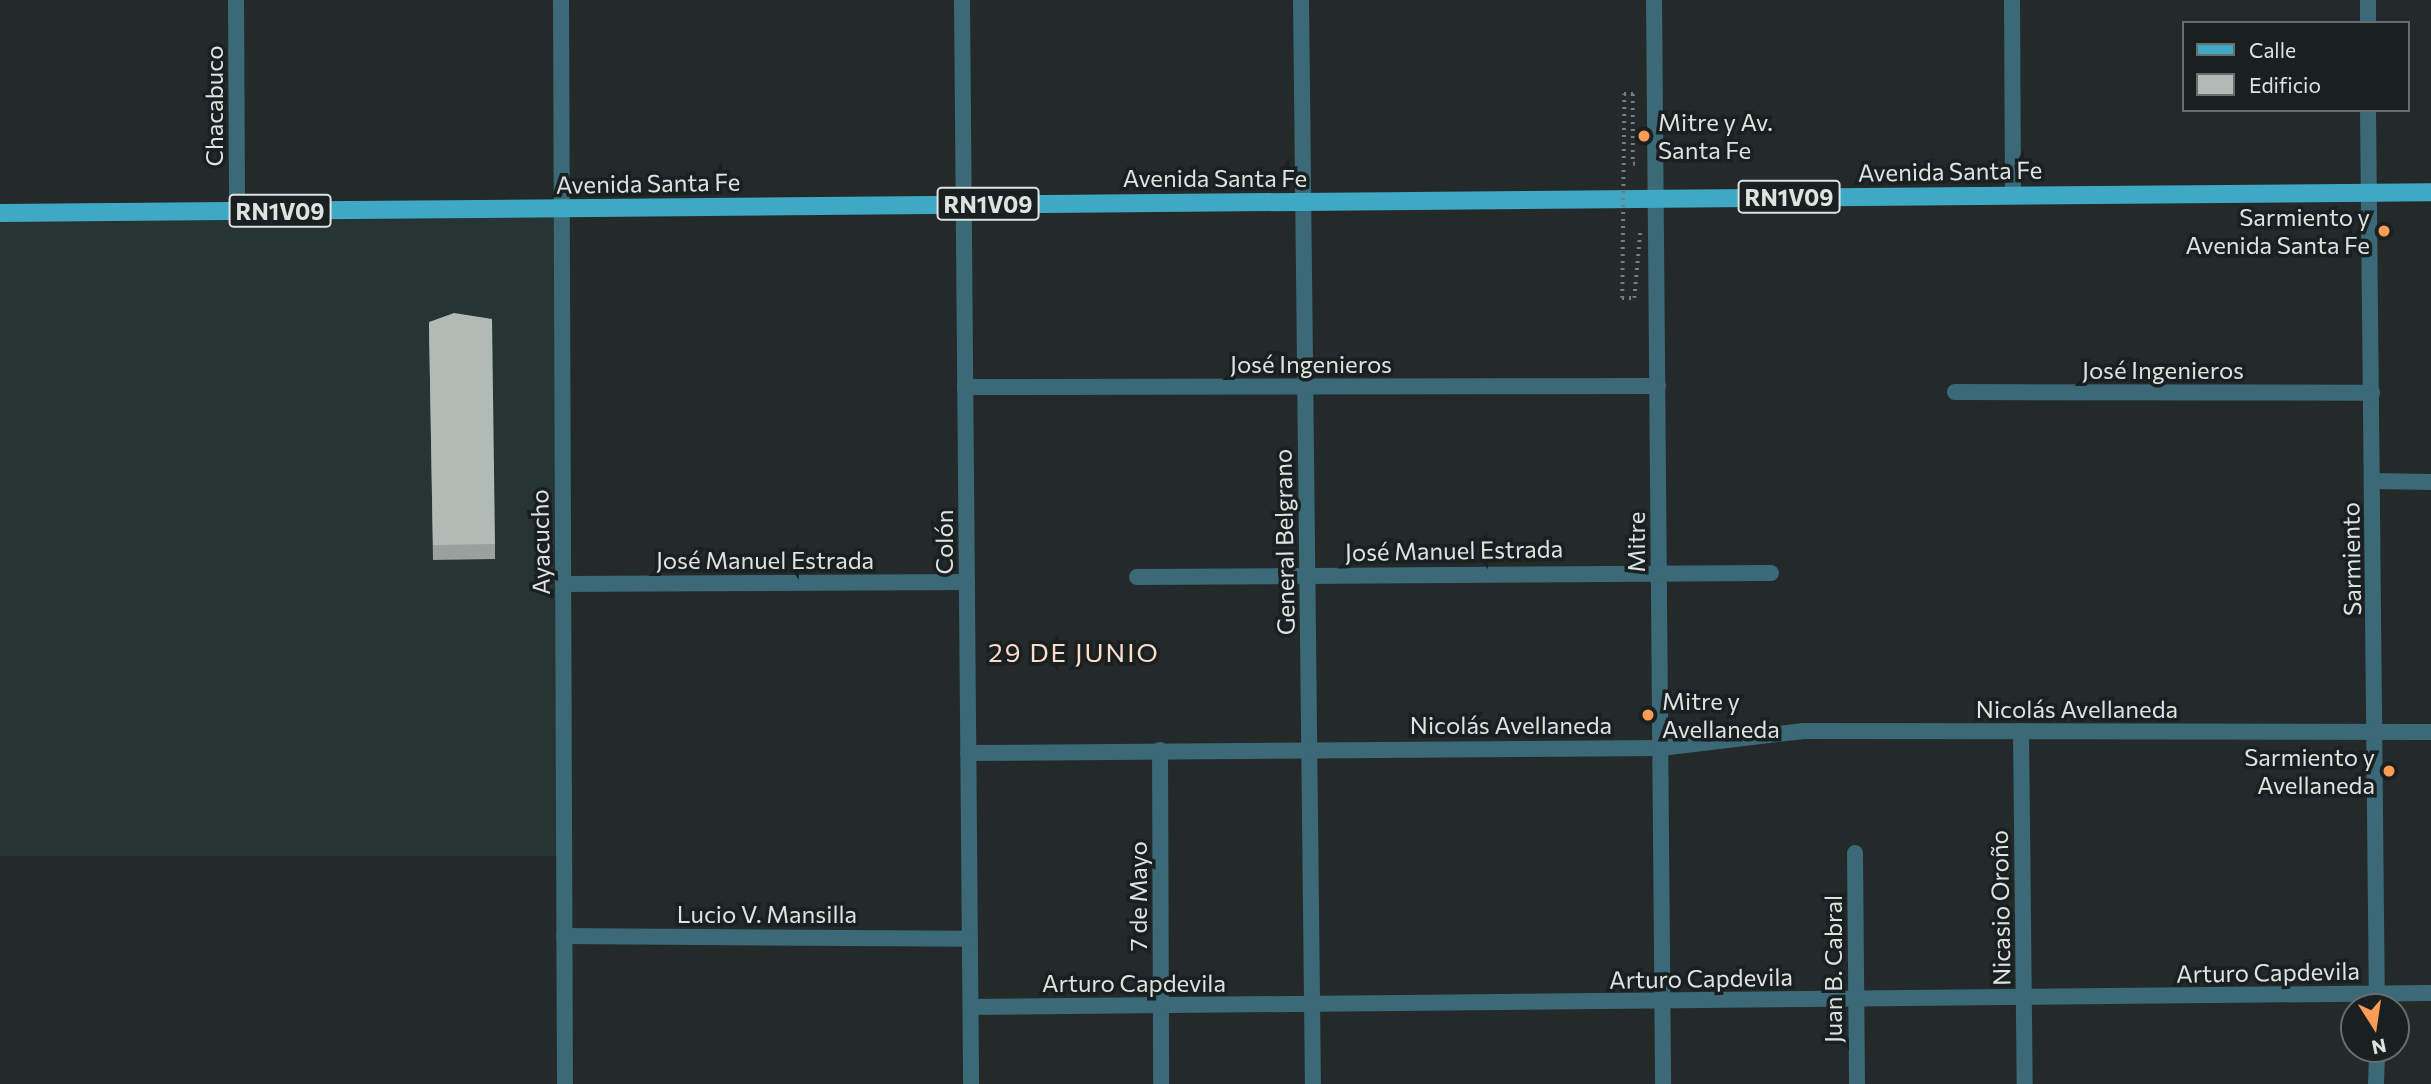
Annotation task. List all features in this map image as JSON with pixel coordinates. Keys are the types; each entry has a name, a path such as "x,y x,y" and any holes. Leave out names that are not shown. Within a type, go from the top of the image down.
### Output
{"main road":[{"name":"Avenida Santa Fe","path":"0,214 2431,191"}],"street":[{"name":"Chacabuco","path":"236,0 237,211"},
{"name":"Ayacucho","path":"561,0 559,208 565,1084"},
{"name":"Colón","path":"962,0 971,1084"},
{"name":"General Belgrano","path":"1301,0 1312,1084"},
{"name":"Mitre","path":"1654,0 1663,1084"},
{"path":"2012,0 2013,195"},
{"path":"2368,0 2368,21"},
{"name":"Sarmiento","path":"2368,112 2377,993"},
{"name":"José Ingenieros","path":"965,387 1658,386"},
{"name":"José Ingenieros","path":"1955,392 2372,393"},
{"path":"2373,481 2431,482"},
{"name":"José Manuel Estrada","path":"1137,577 1659,571 1771,573"},
{"name":"José Manuel Estrada","path":"563,584 967,582"},
{"name":"Nicolás Avellaneda","path":"968,753 1309,748 1661,748 1804,731 2431,732"},
{"name":"Nicasio Oroño","path":"2021,731 2025,1084"},
{"name":"7 de Mayo","path":"1160,750 1161,1084"},
{"name":"Juan B. Cabral","path":"1855,853 1857,1084"},
{"name":"Lucio V. Mansilla","path":"564,936 970,939"},
{"name":"Arturo Capdevila","path":"2410,996 2431,993"},
{"name":"Arturo Capdevila","path":"971,1007 2024,997 2340,1000"},
{"path":"2376,1084 2377,1063"}],"path":[{"path":"1656,161 1633,164 1633,94 1624,94 1622,298 1634,298 1635,233 1656,232"}],"shaded area":[{"path":"0,208 559,208 559,856 0,856"}],"building":[{"path":"454,313 492,319 495,544 433,545 429,322"}],"place":[{"name":"Mitre y Av. Santa Fe","path":"1644,136"},
{"name":"Sarmiento y Avenida Santa Fe","path":"2384,231"},
{"name":"Mitre y Avellaneda","path":"1648,715"},
{"name":"Sarmiento y Avellaneda","path":"2389,771"}],"district":[{"name":"29 DE JUNIO","path":"1074,652"}]}
